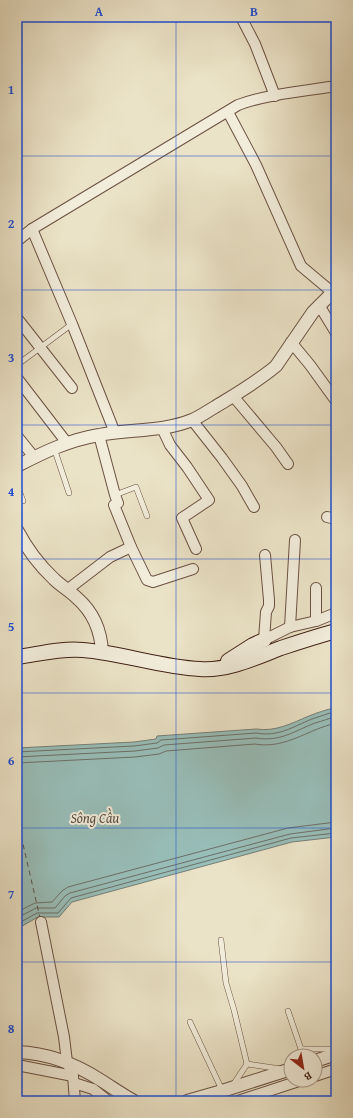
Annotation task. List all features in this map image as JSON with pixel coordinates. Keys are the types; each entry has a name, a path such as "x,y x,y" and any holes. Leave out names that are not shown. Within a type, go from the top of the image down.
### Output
{"main road":[{"path":"17,657 70,650 102,652 200,669 217,668 237,664 299,642 336,631"},
{"path":"217,668 253,645 264,640"}],"street":[{"path":"241,17 255,44 275,96"},
{"path":"17,241 32,229 228,112 248,102 336,86"},
{"path":"17,466 54,447 66,443 98,435 162,428 192,420 233,396 276,366 291,342 319,305 334,291 302,266 256,166 228,112"},
{"path":"32,229 72,324 115,433"},
{"path":"319,305 336,333"},
{"path":"17,318 72,388"},
{"path":"291,342 336,401"},
{"path":"17,378 66,443"},
{"path":"233,396 276,446 288,464"},
{"path":"192,420 242,486 254,507"},
{"path":"162,428 170,445 209,500 182,518 196,549"},
{"path":"98,435 118,504 114,505 131,547 147,580 153,582 193,569"},
{"path":"17,436 34,457"},
{"path":"17,530 23,541 44,568 67,590 78,598 92,615 100,635 102,652"},
{"path":"290,627 295,540"},
{"path":"67,590 110,557 131,547"},
{"path":"264,640 266,612 269,606 266,555"},
{"path":"316,588 316,621"},
{"path":"264,640 290,627 316,621 336,613"},
{"path":"41,922 64,1037 67,1062 73,1080 75,1101"},
{"path":"17,1052 26,1052 54,1057 67,1062 101,1080 134,1101"},
{"path":"323,1058 336,1054"},
{"path":"17,1065 73,1080 94,1089 108,1101"},
{"path":"323,1073 336,1069"},
{"path":"187,1101 283,1072"},
{"path":"238,1101 283,1086"}],"lane":[{"path":"17,366 72,324"},
{"path":"54,447 69,493"},
{"path":"17,485 23,501"},
{"path":"115,495 136,487 147,516"},
{"path":"221,940 225,978 247,1064"},
{"path":"288,1011 301,1048"},
{"path":"190,1022 227,1090 247,1064"},
{"path":"323,1049 336,1049"},
{"path":"247,1064 283,1068"}],"water":[{"name":"Sông Cầu","path":"336,707 336,837 292,842 72,902 59,917 38,917 17,929 17,748 134,742 156,739 157,736 256,729 263,730 284,726 316,713"}],"ferry route":[{"path":"17,818 40,918"}]}
